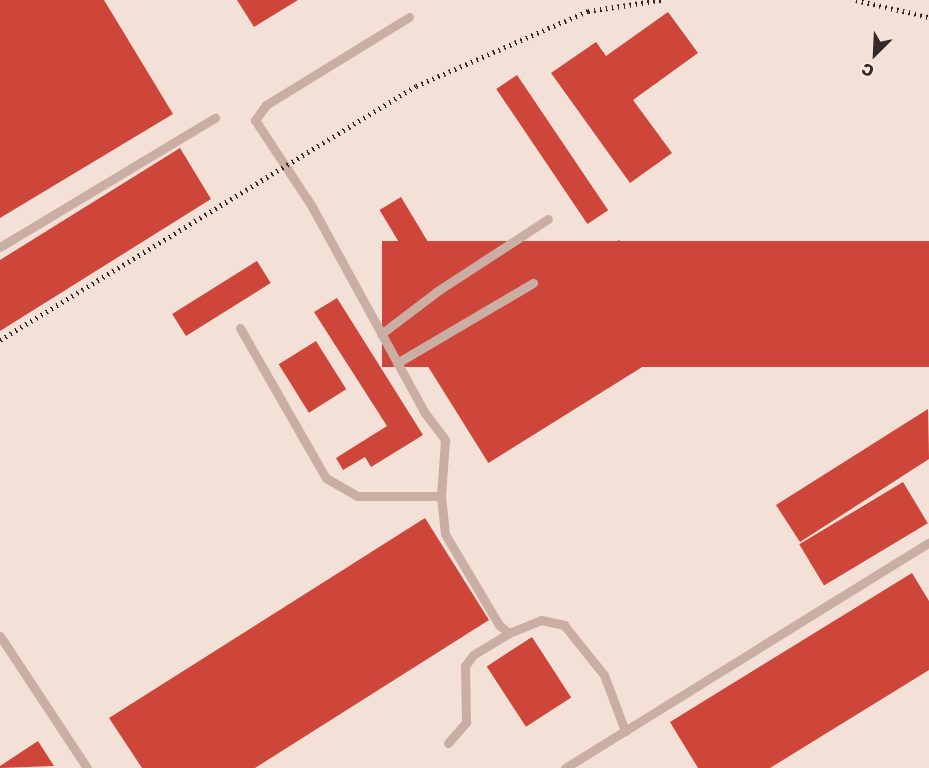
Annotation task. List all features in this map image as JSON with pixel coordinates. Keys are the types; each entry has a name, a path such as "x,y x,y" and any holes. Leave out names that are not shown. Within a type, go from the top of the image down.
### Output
{"lane":[{"path":"409,17 266,105 255,120 311,205 397,363 445,440 441,496 446,534 499,625 509,633"},
{"path":"0,247 216,118"},
{"path":"381,334 440,290 548,219"},
{"path":"397,363 533,283"},
{"path":"240,328 326,478 357,496 441,496"},
{"path":"565,768 929,542"},
{"path":"448,743 466,722 465,666 473,655 509,633 541,620 564,625 604,675 625,731"},
{"path":"0,636 87,768"}],"building":[{"path":"0,0 104,0 173,114 0,218"},
{"path":"237,0 298,0 254,27"},
{"path":"668,12 698,53 633,100 672,153 630,183 551,73 596,42 606,56"},
{"path":"517,75 608,210 587,224 496,89"},
{"path":"180,148 211,199 0,331 0,260"},
{"path":"401,197 445,270 423,283 380,210"},
{"path":"619,240 683,342 488,463 425,361"},
{"path":"382,241 929,241 929,367 382,367"},
{"path":"257,261 271,283 186,336 172,314"},
{"path":"337,298 423,435 371,467 365,457 343,470 336,458 387,426 314,312"},
{"path":"316,341 346,389 309,413 279,364"},
{"path":"928,409 929,459 800,542 776,505"},
{"path":"903,482 928,523 824,585 799,544"},
{"path":"425,518 489,620 255,768 142,768 109,718"},
{"path":"912,573 929,601 929,670 770,768 698,768 670,722"},
{"path":"532,637 571,697 526,727 487,666"},
{"path":"38,741 54,766 0,768 0,766"}],"railway":[{"path":"0,340 416,86 588,11 661,0"},
{"path":"856,0 929,17"}]}
